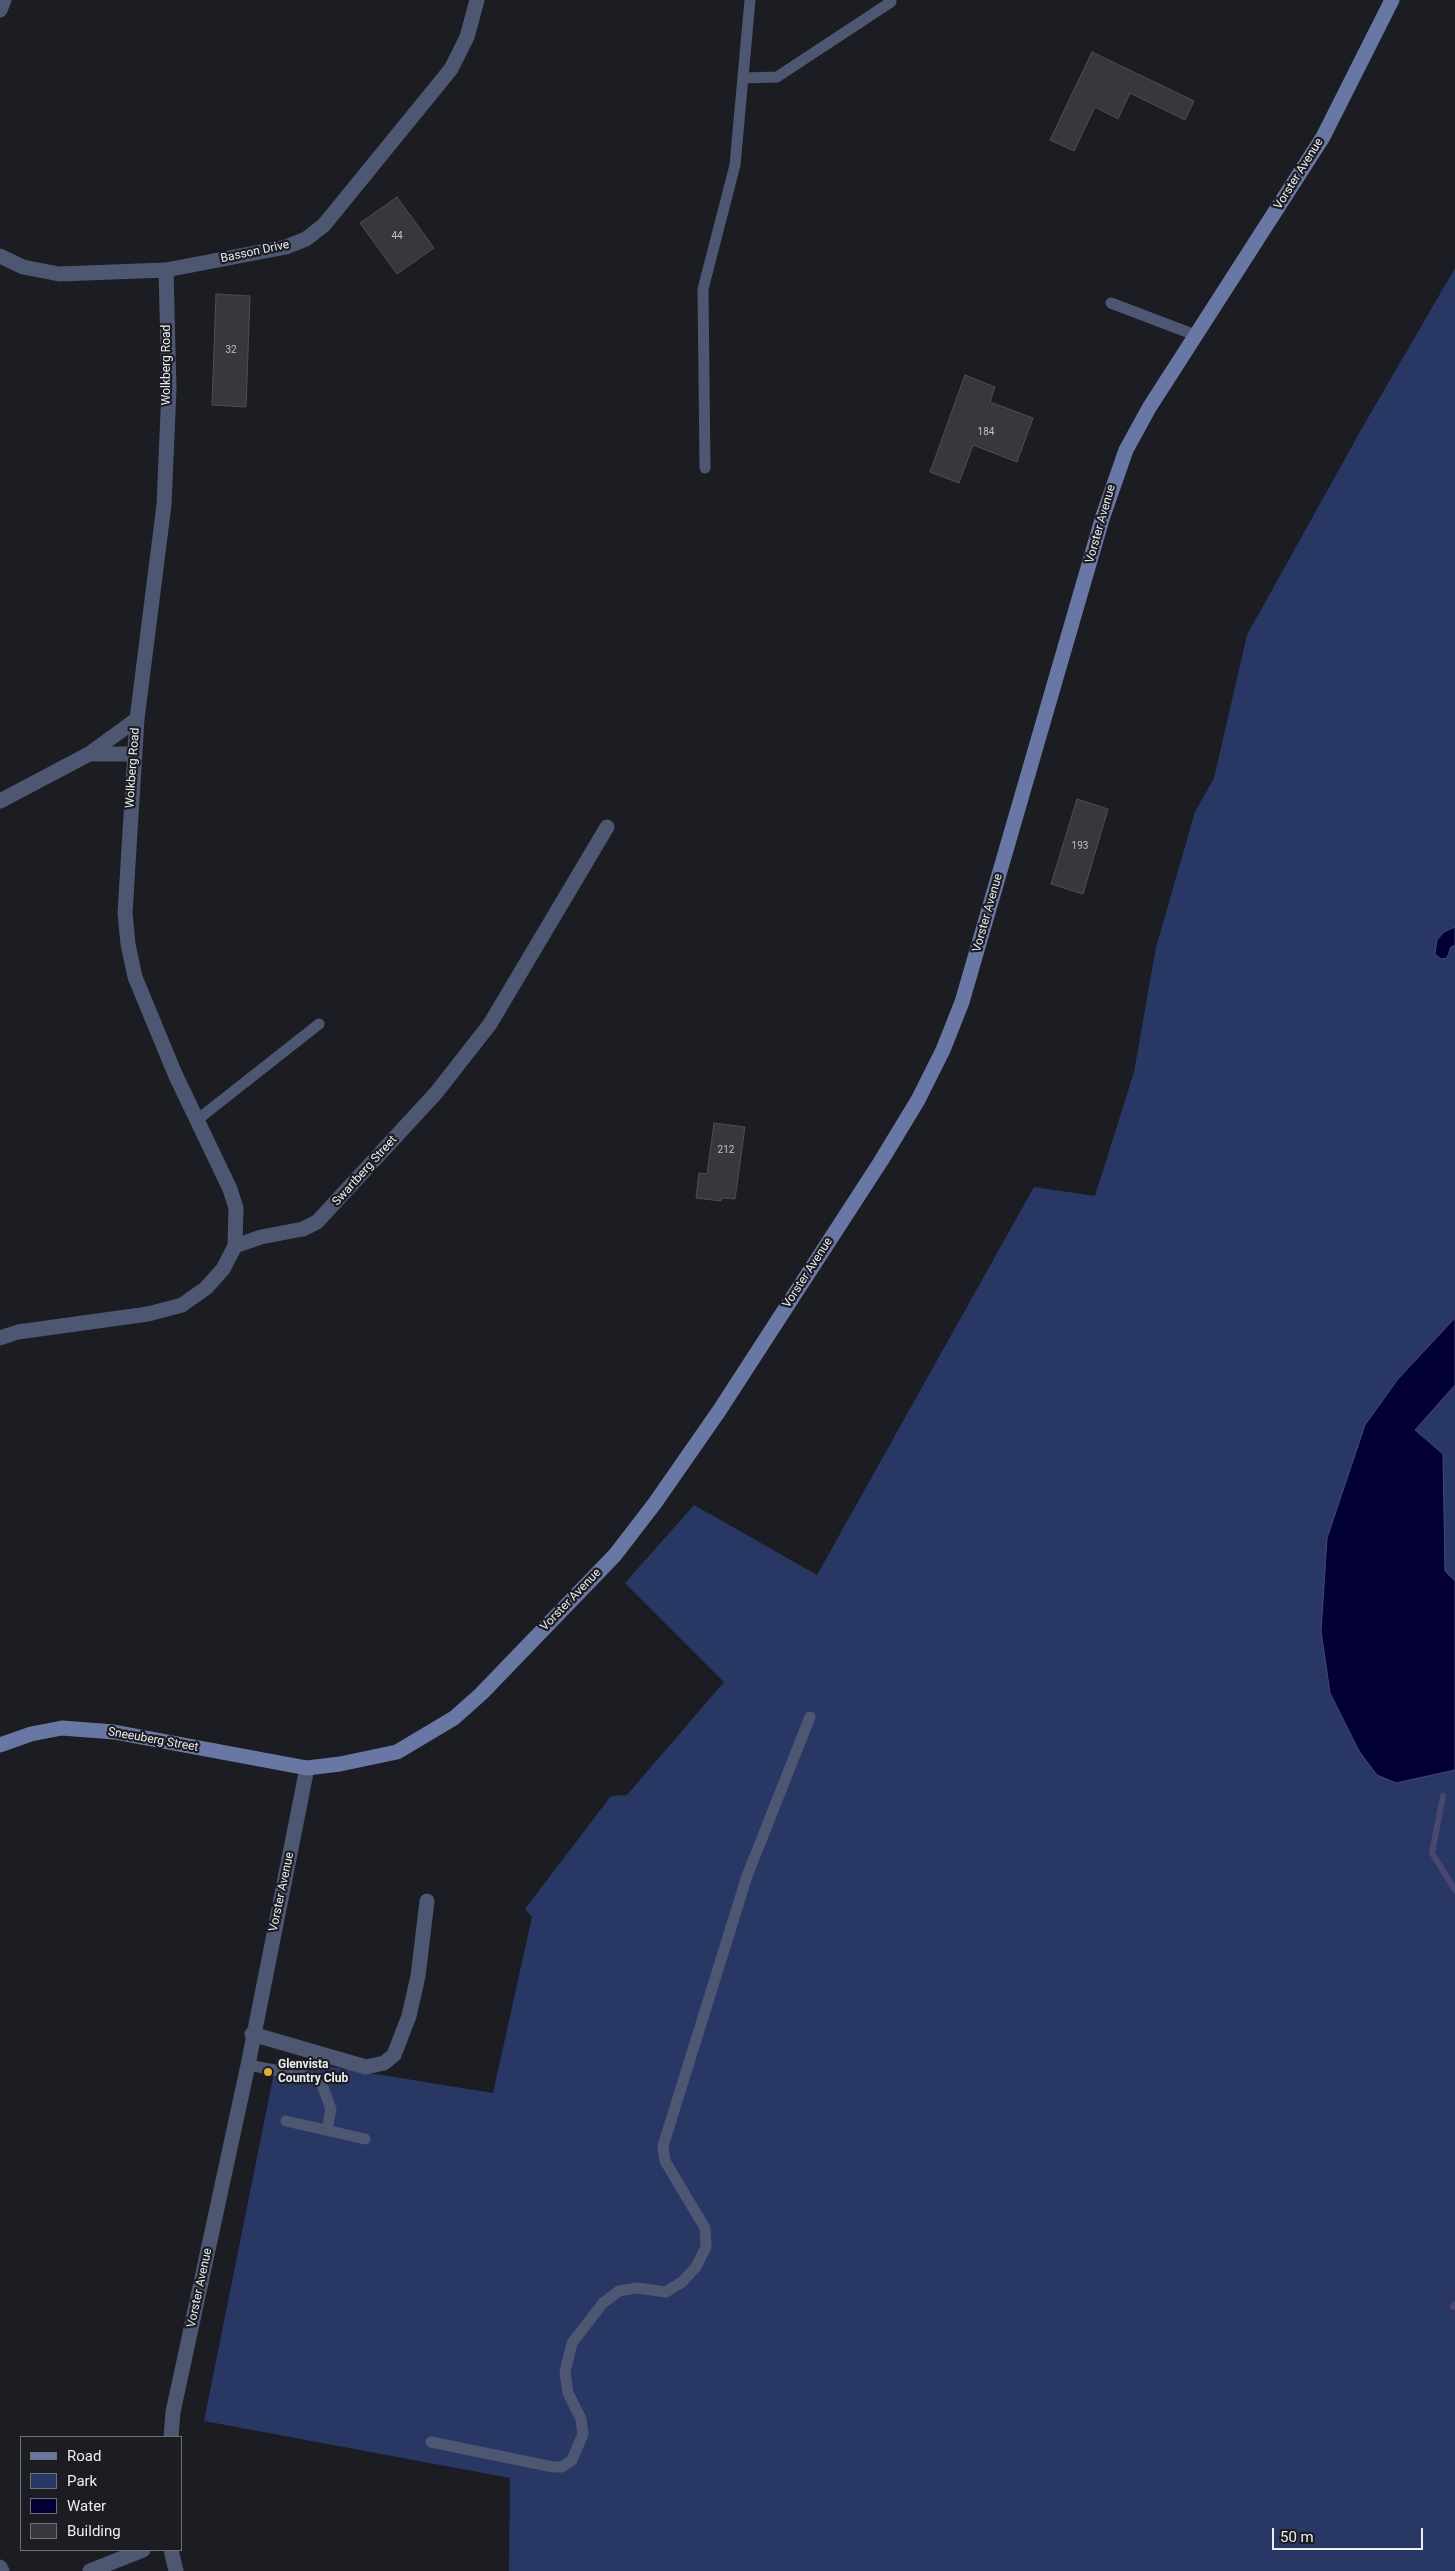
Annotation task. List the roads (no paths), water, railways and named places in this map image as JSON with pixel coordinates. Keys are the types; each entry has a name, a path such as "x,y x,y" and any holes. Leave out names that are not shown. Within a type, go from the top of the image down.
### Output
{"main road":[{"name":"Vorster Avenue","path":"307,1768 340,1764 397,1752 454,1718 481,1694 615,1556 655,1503 719,1411 900,1132 943,1050 962,1002 1119,466 1149,408 1322,137 1392,0"},
{"name":"Sneeuberg Street","path":"0,1745 31,1734 62,1728 114,1732 307,1768"}],"street":[{"path":"0,10 4,0"},
{"name":"Basson Drive","path":"0,256 23,268 59,274 166,270 286,247 306,239 324,225 451,69 467,37 477,0"},
{"name":"Wolkberg Road","path":"166,270 169,389 164,505 137,719 125,913 134,977 197,1120 230,1189 236,1208 235,1246"},
{"path":"0,801 89,754 137,719"},
{"path":"89,754 134,754"},
{"name":"Swartberg Street","path":"235,1246 261,1237 303,1229 317,1222 436,1093 490,1024 606,827"},
{"path":"0,1338 18,1332 148,1314 182,1305 206,1288 217,1275 235,1246"},
{"name":"Vorster Avenue","path":"171,2436 173,2412 248,2065 252,2034 307,1768"},
{"path":"252,2034 366,2067 384,2064 394,2055 409,2016 418,1976 427,1901"},
{"path":"90,2571 141,2551"},
{"path":"171,2551 176,2571"},
{"path":"0,2567 2,2571"}],"lane":[{"path":"705,468 703,289 736,165 750,0"},
{"path":"743,78 776,77 891,2"},
{"path":"1111,303 1195,335"},
{"path":"197,1120 319,1024"},
{"path":"431,2442 562,2467 572,2460 583,2434 581,2419 568,2393 565,2372 572,2344 603,2303 620,2291 637,2288 666,2292 682,2282 696,2268 706,2247 706,2228 665,2161 663,2146 747,1876 810,1717"},
{"path":"248,2065 307,2076 321,2082 331,2109 327,2130"},
{"path":"286,2121 365,2139"}],"water":[{"path":"1455,927 1455,945 1451,947 1447,958 1441,959 1435,954 1437,940 1444,932"},
{"path":"1455,1318 1455,1385 1415,1430 1443,1454 1445,1571 1455,1581 1455,1770 1396,1783 1377,1775 1359,1751 1330,1693 1321,1631 1327,1538 1365,1425 1398,1379"}],"waterway":[{"path":"1443,1796 1432,1853 1455,1890"}],"place":[{"name":"Glenvista Country Club","path":"268,2072"}]}
